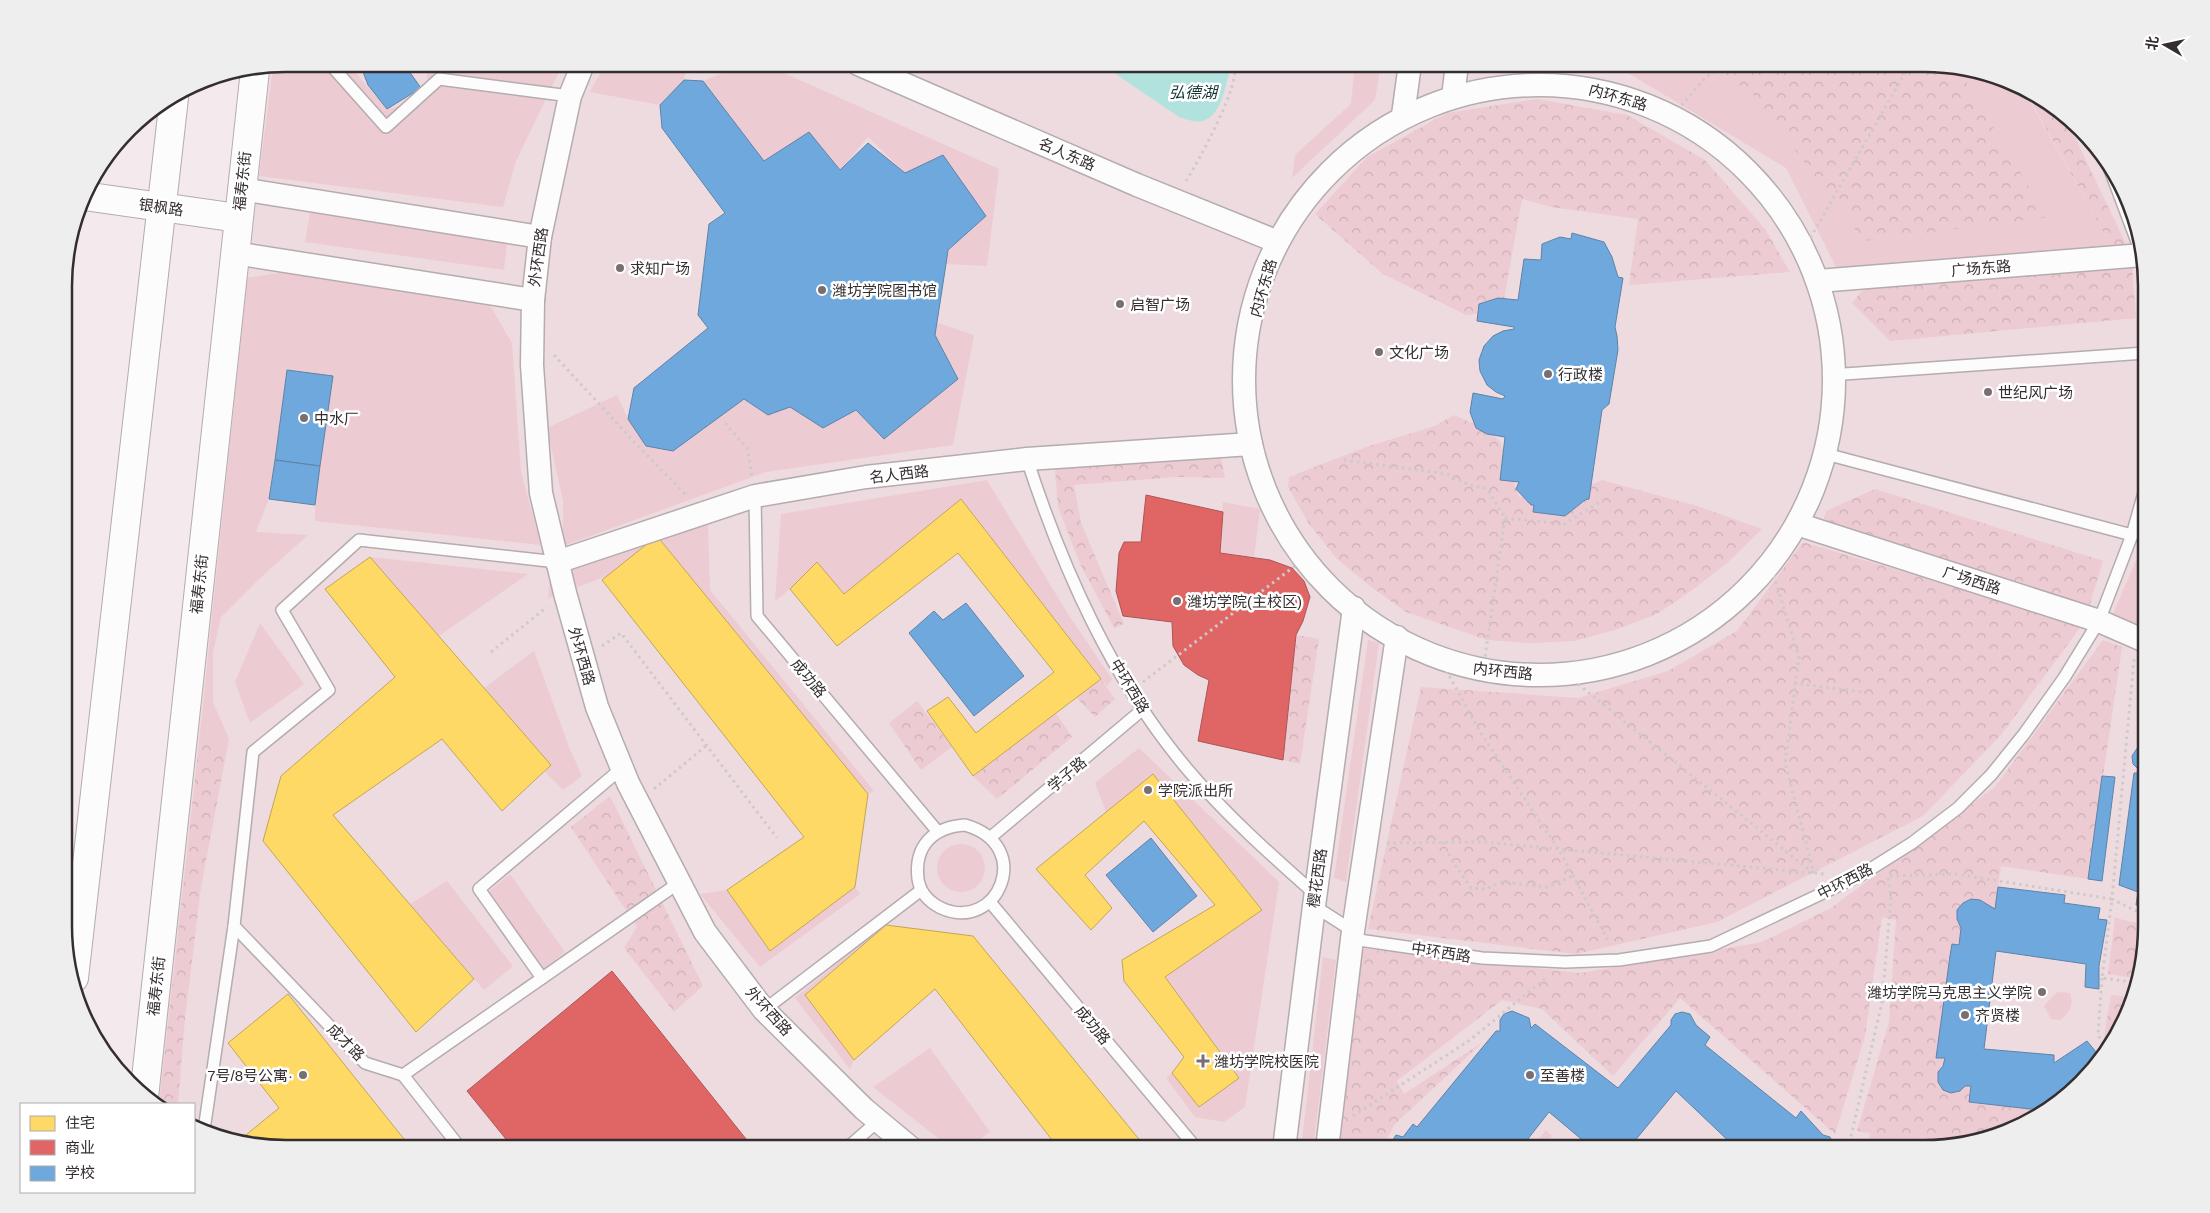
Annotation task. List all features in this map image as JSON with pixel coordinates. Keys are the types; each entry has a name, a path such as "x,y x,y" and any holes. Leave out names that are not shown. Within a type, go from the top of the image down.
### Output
{"main road":[{"name":"福寿东街","path":"145,1087 254,75"},
{"path":"76,963 173,104"},
{"name":"银枫路","path":"92,197 238,218"}],"street":[{"name":"外环西路","path":"580,72 570,96 540,237 533,300 533,395 541,493 557,562 597,706 638,802 705,932 764,1010 878,1120 901,1140"},
{"name":"名人东路","path":"877,72 1278,242"},
{"path":"1403,115 1409,72"},
{"path":"1453,97 1456,72"},
{"name":"内环东路","path":"1250,332 1263,276 1278,242 1306,196 1334,166 1403,115 1453,97 1475,90 1501,87 1528,85 1576,86 1627,98 1673,115 1713,141 1749,171 1780,209 1804,249 1818,281 1827,310 1831,340 1824,443"},
{"path":"241,189 540,237"},
{"path":"234,253 533,300"},
{"name":"广场东路","path":"1818,281 2136,262"},
{"name":"内环西路","path":"1250,332 1246,422 1262,486 1284,532 1316,576 1354,608 1397,637 1440,659 1483,671 1568,676 1659,651 1698,628 1738,598 1770,563 1797,524 1812,490 1824,443"},
{"name":"名人西路","path":"557,562 756,496 866,477 1027,459 1251,444"},
{"name":"广场西路","path":"1797,524 2099,622 2138,645"},
{"name":"樱花西路","path":"1285,1140 1314,900 1354,608"},
{"path":"1329,1140 1352,935 1397,637"}],"lane":[{"path":"337,72 386,127 439,79 570,96"},
{"path":"1830,375 2138,353"},
{"path":"1824,443 2132,535"},
{"name":"中环西路","path":"1027,459 1059,548 1099,633 1142,710 1195,778 1314,900 1352,935 1482,958 1565,962 1618,960 1711,946 1861,875 1912,843 1958,808 1990,775 2024,734 2064,678 2099,622 2132,535 2138,514"},
{"name":"成功路","path":"756,496 757,616 938,832"},
{"path":"205,1124 234,926 253,752 330,690 282,610 359,540 557,562"},
{"name":"学子路","path":"991,837 1142,710"},
{"path":"542,978 479,890 622,768"},
{"path":"966,825 979,829 991,837 1000,849 1004,863 1004,877 999,891 990,902 977,910 963,913 949,911 936,905 920,891 917,868 920,854 926,841 938,832 951,826 966,825"},
{"path":"454,1140 403,1075 680,882"},
{"path":"764,1010 920,891"},
{"name":"成功路","path":"990,902 1188,1140"},
{"name":"成才路","path":"234,926 366,1062 403,1075"},
{"path":"856,1140 878,1120"}],"path":[{"path":"1175,199 1201,156 1230,95 1235,72"},
{"path":"1705,72 1707,76"},
{"path":"1673,115 1707,76 1716,72"},
{"path":"1804,249 1905,72"},
{"path":"532,333 694,504 710,512"},
{"path":"725,422 746,448 756,496"},
{"path":"1344,460 1448,474 1467,484 1487,489 1505,518 1483,671"},
{"path":"1505,518 1564,524 1605,499"},
{"path":"1131,692 1304,559"},
{"path":"1770,563 1798,657 1785,763 1814,873"},
{"path":"491,652 565,592"},
{"path":"583,659 621,633 778,838"},
{"path":"2103,1044 2098,1035 2102,978 2112,899 2134,668 2138,653"},
{"path":"1440,659 1482,735 1559,850 1618,960"},
{"path":"1568,676 1814,873"},
{"path":"1794,683 1862,692"},
{"path":"638,802 707,745"},
{"path":"1443,842 1453,862 1471,888 1486,889 1500,882 1547,887 1573,876"},
{"path":"1366,844 1483,842 1814,873 1888,876 1956,874 2112,899 2138,912"},
{"path":"1850,1140 1882,1002 1891,898 1888,876"},
{"path":"1329,1140 1470,1040 1565,962"},
{"path":"2102,978 2130,982"}],"shaded area":[{"name":"潍坊学院(主校区)","path":"286,72 1924,72 1952,74 2006,89 2043,108 2075,135 2102,167 2126,217 2136,258 2138,286 2138,927 2136,955 2121,1009 2102,1046 2075,1078 2043,1105 1993,1129 1952,1139 1938,1140 272,1140 231,1133 204,1124 195,1120 195,1103 165,1103 158,1097 241,275 263,74"}],"green space":[{"path":"355,72 387,109 418,101 428,82 426,72 559,72 516,161 503,207 259,176 272,73"},
{"path":"601,72 686,72 684,80 660,105 590,92"},
{"path":"725,72 782,72 999,169 987,266 946,264 948,250 985,215 943,155 905,173 868,137 840,170 809,132 764,161 703,81"},
{"path":"1354,72 1380,72 1375,100 1292,178 1295,155 1351,104"},
{"path":"1611,72 1924,72 1952,74 1993,84 2029,100 2114,251 1838,271 1786,168 1628,73"},
{"path":"1719,72 1924,72 1963,76 2047,217 1864,241 1752,93"},
{"path":"1537,99 1627,115 1705,160 1765,229 1790,272 1629,285 1638,219 1551,207 1522,199 1502,310 1466,315 1383,274 1315,214 1367,157 1447,113"},
{"path":"2031,101 2043,108 2073,133 2126,244 2114,251"},
{"path":"311,207 507,242 504,270 305,242"},
{"path":"2132,266 2136,318 1890,341 1852,303 1866,286"},
{"path":"284,272 488,302 512,343 521,472 541,545 315,521 315,505 332,376 287,370 269,499 256,532 308,535 259,579 221,617 213,652 213,702 229,739 199,743 247,278"},
{"path":"938,323 974,335 953,445 766,472 563,546 563,501 547,428 617,395 628,419 646,446 673,451 744,399 768,415 790,407 856,410 884,439 958,379 935,335"},
{"path":"1454,415 1483,428 1500,441 1519,497 1551,502 1602,480 1697,506 1762,529 1727,563 1657,614 1615,630 1574,641 1530,643 1487,640 1406,612 1337,559 1309,524 1288,487 1289,477 1366,447 1435,426"},
{"path":"1221,458 1225,478 1177,477 1074,485 1081,523 1124,624 1114,628 1080,564 1058,507 1055,469"},
{"path":"987,480 1068,614 1112,679 1107,686 961,500 844,594 817,562 775,601 781,514"},
{"path":"1875,489 2103,561 2088,611 1822,525 1826,511"},
{"path":"1223,502 1260,509 1254,557 1220,553"},
{"path":"704,517 708,527 710,590 874,791 868,794 657,536 607,576 548,598 551,573"},
{"path":"1803,542 2082,625 2001,735 1923,816 1717,922 1576,954 1368,929 1421,687 1578,698 1668,671 1737,631"},
{"path":"2138,556 2138,630 2111,618"},
{"path":"370,557 528,574 439,636"},
{"path":"260,623 304,684 250,723 235,682"},
{"path":"1296,635 1319,639 1300,764 1283,760"},
{"path":"1368,640 1379,643 1346,882 1334,878"},
{"path":"2103,640 2122,647 2088,879 2001,866 1995,909 1976,899 1963,903 1957,915 1961,928 1959,945 1952,944 1936,1058 1945,1058 1937,1077 1939,1085 1944,1090 1952,1093 1956,1093 1965,1086 1971,1086 1970,1102 2035,1110 2031,1112 1993,1129 1952,1139 1869,1140 1870,1133 1857,1131 1889,1022 1896,920 1882,917 1865,1036 1835,1134 1680,998 1613,1076 1542,1009 1502,1000 1397,1081 1404,1094 1483,1042 1395,1124 1386,1140 1337,1140 1357,948 1580,973 1762,942 1831,908 1995,787"},
{"path":"534,651 569,747 582,776 563,790 545,772 551,765 484,688"},
{"path":"1101,679 1115,699 1095,717 1076,697"},
{"path":"917,701 952,747 921,770 889,723"},
{"path":"1056,713 1072,737 997,799 973,776"},
{"path":"229,739 201,887 185,1018 178,1103 165,1103 160,1099 199,743"},
{"path":"1139,748 1279,882 1245,1107 1224,1122 1195,1117 1166,1078 1172,1073 1199,1107 1239,1078 1165,977 1262,909 1153,774 1106,812 1095,783"},
{"path":"610,796 703,986 674,1012 624,948 637,927 571,827"},
{"path":"961,844 970,846 978,851 983,859 985,868 983,877 978,885 970,890 961,892 952,890 944,885 939,877 937,868 939,859 944,851 952,846"},
{"path":"510,874 565,952 542,970 487,893"},
{"path":"447,881 513,966 484,990 410,904"},
{"path":"855,887 860,894 760,967 700,894 727,890 770,951"},
{"path":"2115,918 2138,923 2136,955 2131,978 2108,974"},
{"path":"885,924 854,1060 850,1069 795,998"},
{"path":"1323,957 1336,960 1314,1140 1302,1140"},
{"path":"2057,992 2070,993 2072,1001 2067,1014 2061,1020 2051,1019 2044,1006"},
{"path":"2111,995 2126,997 2106,1040 2104,1037"},
{"path":"930,1048 990,1132 978,1140 941,1140 873,1087"},
{"path":"1546,1130 1552,1136 1549,1140 1538,1140"}],"water":[{"name":"弘德湖","path":"1113,72 1230,72 1223,97 1215,113 1209,118 1196,122 1179,117"}],"building: 住宅":[{"path":"961,499 1101,679 973,776 927,711 948,697 976,733 1054,672 958,553 837,646 790,589 817,562 844,594"},
{"path":"657,536 868,794 855,887 770,951 727,890 804,837 602,580"},
{"path":"370,557 551,765 502,811 442,739 333,815 474,979 416,1032 263,841 281,776 395,677 325,589"},
{"path":"1153,774 1262,910 1165,977 1239,1078 1199,1107 1172,1073 1184,1057 1124,981 1122,960 1215,905 1144,821 1085,875 1112,908 1091,930 1036,869"},
{"path":"886,925 973,936 1140,1140 1052,1140 935,989 854,1060 805,995"},
{"name":"7号/8号公寓·","path":"288,994 405,1140 272,1140 245,1136 279,1108 228,1043"}],"building: 商业":[{"path":"1146,495 1223,512 1220,553 1270,560 1292,568 1304,581 1310,597 1303,621 1296,635 1283,760 1198,741 1209,680 1184,665 1173,646 1172,622 1123,616 1116,591 1119,553 1124,542 1141,542"},
{"path":"612,971 747,1140 507,1140 467,1091"}],"building: 学校":[{"path":"363,72 410,72 421,88 387,109 368,85"},
{"name":"潍坊学院图书馆","path":"684,80 703,81 764,161 809,132 840,170 868,143 905,173 943,155 986,216 948,250 935,335 958,379 884,439 856,410 823,428 790,407 768,415 744,399 673,451 646,446 628,419 634,388 708,328 698,315 709,224 725,213 662,128 660,105"},
{"name":"行政楼","path":"1572,233 1604,242 1612,257 1618,277 1623,278 1615,327 1618,350 1609,404 1602,410 1589,499 1565,516 1533,512 1534,505 1531,505 1516,489 1519,482 1500,480 1505,437 1487,434 1476,428 1470,412 1473,393 1503,399 1505,396 1487,385 1480,371 1479,360 1484,346 1493,336 1503,331 1514,329 1514,327 1477,321 1479,304 1498,298 1518,300 1524,259 1541,260 1542,244 1560,237 1571,239"},
{"name":"中水厂","path":"287,370 333,376 320,466 275,460"},
{"path":"275,460 320,466 315,505 269,499"},
{"path":"966,603 1024,676 974,716 909,633 934,611 943,620"},
{"path":"2138,747 2138,769 2133,764 2132,756"},
{"path":"2134,773 2138,773 2138,892 2119,885"},
{"path":"2102,776 2115,777 2102,881 2088,879"},
{"path":"1151,838 1197,896 1153,932 1106,875"},
{"name":"齐贤楼","path":"1998,887 2065,895 2064,903 2100,908 2098,919 2107,920 2099,966 2099,989 2085,987 2086,964 1996,951 1984,1049 2054,1055 2054,1063 2087,1041 2097,1053 2075,1078 2035,1110 1969,1102 1971,1086 1965,1086 1960,1091 1951,1093 1943,1090 1938,1082 1938,1072 1943,1066 1945,1058 1936,1058 1950,956 1952,944 1959,945 1961,928 1957,919 1957,910 1963,903 1971,899 1980,900 1995,909"},
{"name":"至善楼","path":"1512,1011 1529,1018 1531,1028 1535,1024 1618,1088 1671,1025 1671,1020 1675,1014 1682,1012 1690,1014 1696,1025 1710,1037 1705,1045 1796,1118 1801,1111 1823,1135 1830,1137 1832,1140 1728,1140 1676,1091 1635,1140 1582,1140 1549,1112 1527,1140 1393,1140 1396,1135 1403,1137 1413,1124 1417,1127 1496,1031 1500,1031 1500,1020 1504,1014"}],"place":[{"name":"求知广场","path":"620,268"},
{"name":"潍坊学院图书馆","path":"822,290"},
{"name":"启智广场","path":"1120,304"},
{"name":"文化广场","path":"1379,352"},
{"name":"行政楼","path":"1548,374"},
{"name":"世纪风广场","path":"1988,392"},
{"name":"中水厂","path":"304,418"},
{"name":"潍坊学院(主校区)","path":"1177,601"},
{"name":"学院派出所","path":"1148,790"},
{"name":"潍坊学院马克思主义学院","path":"2042,992"},
{"name":"齐贤楼","path":"1965,1015"},
{"name":"潍坊学院校医院","path":"1203,1061"},
{"name":"7号/8号公寓·","path":"303,1075"},
{"name":"至善楼","path":"1530,1075"}]}
